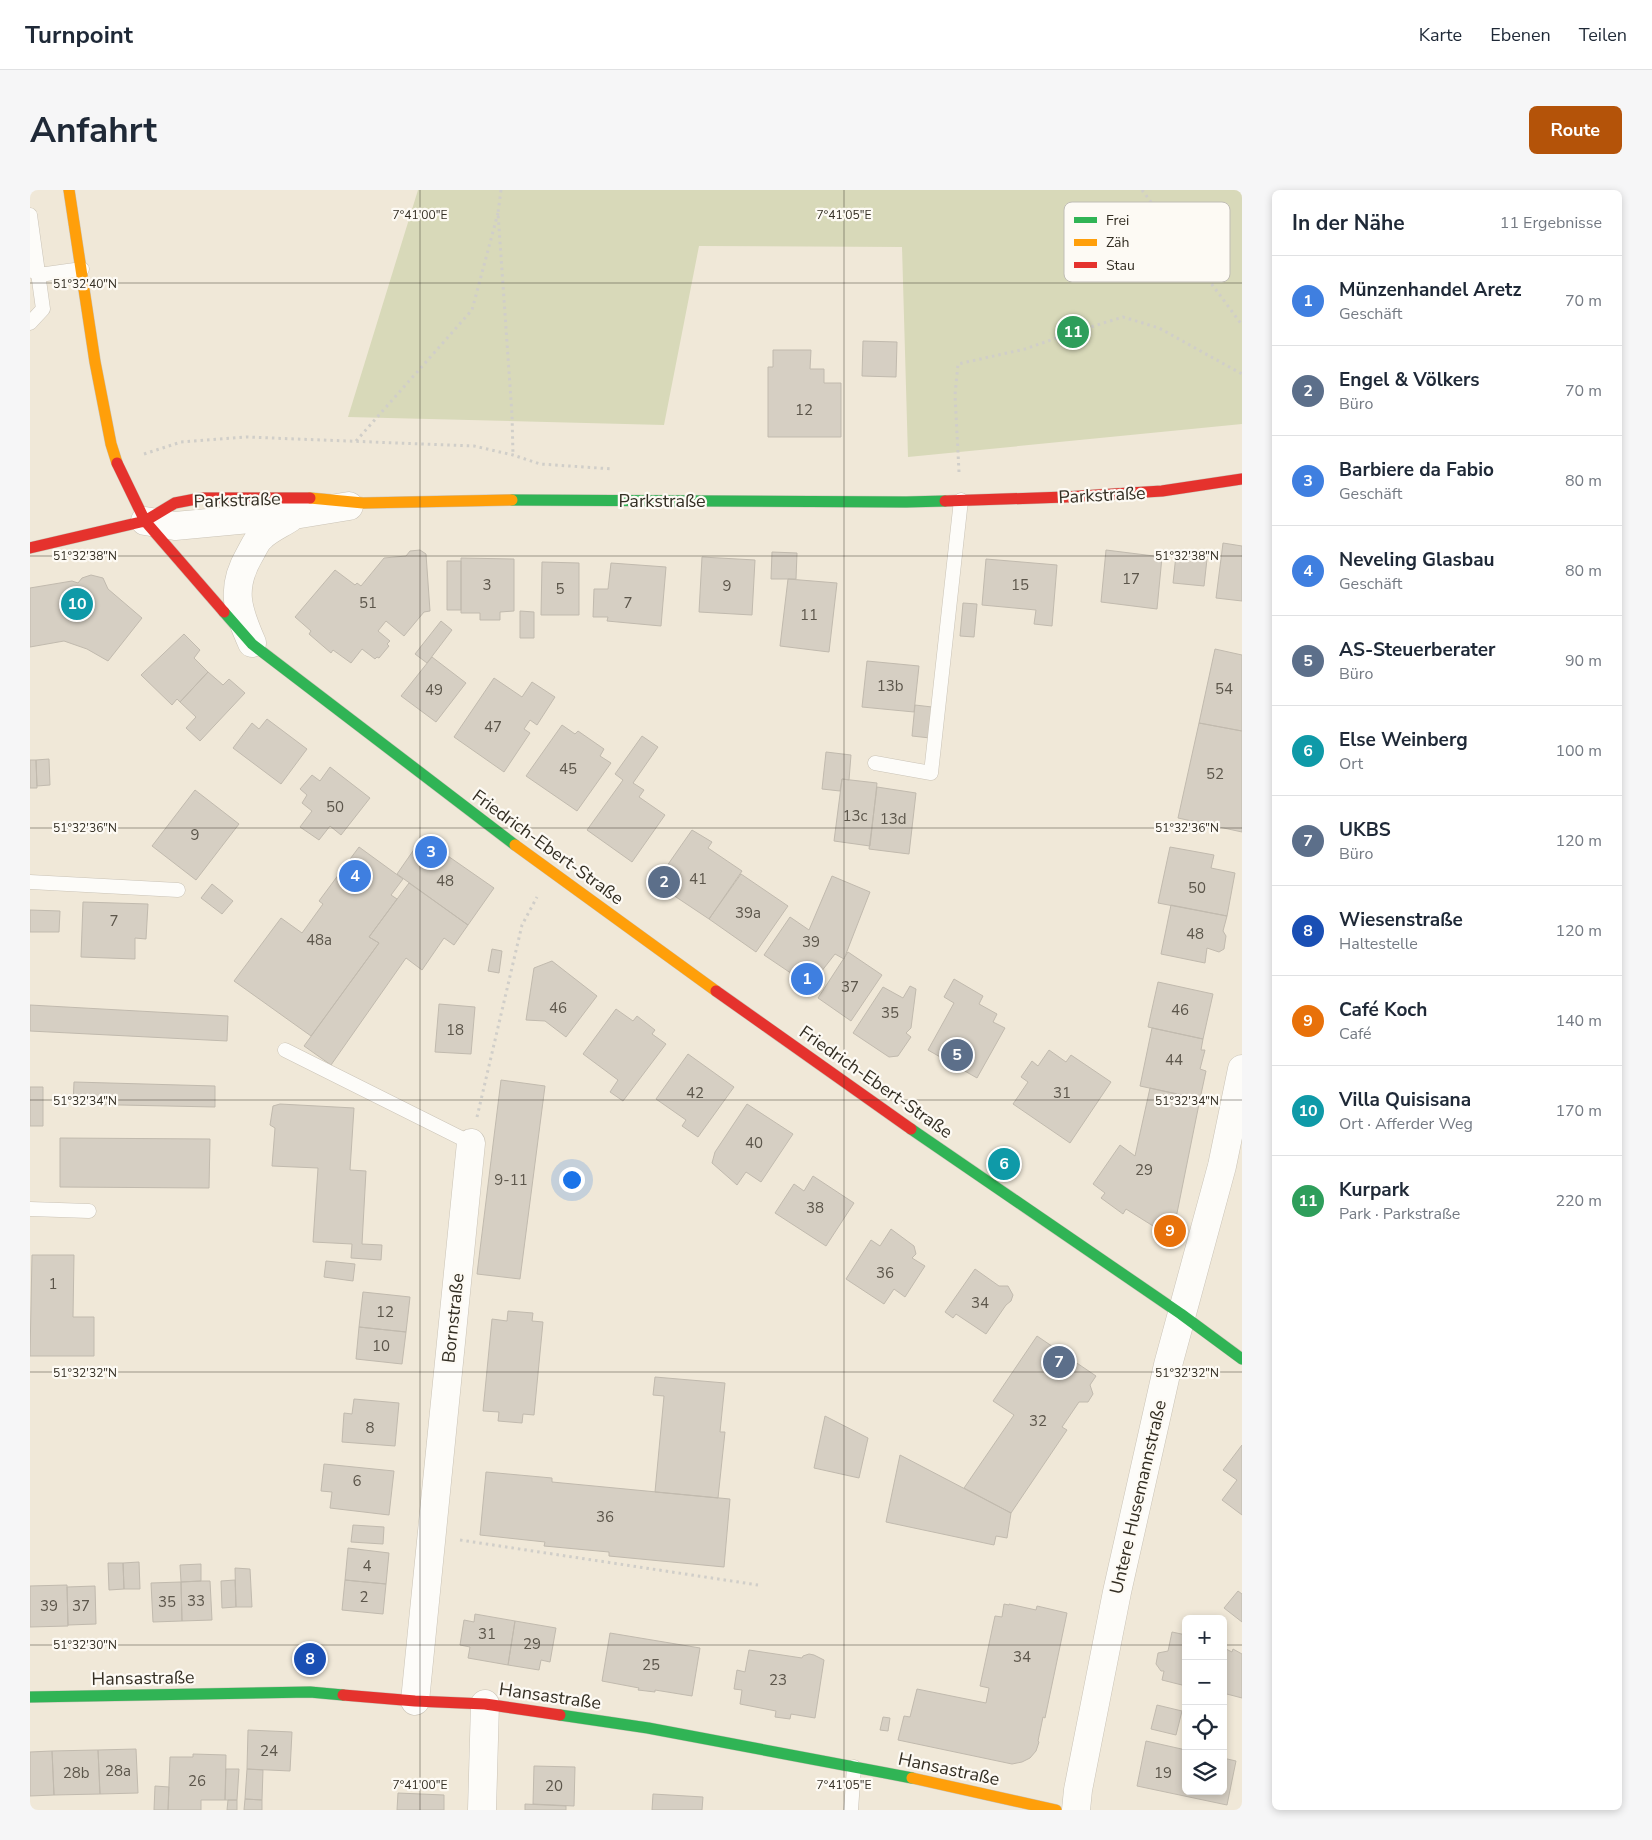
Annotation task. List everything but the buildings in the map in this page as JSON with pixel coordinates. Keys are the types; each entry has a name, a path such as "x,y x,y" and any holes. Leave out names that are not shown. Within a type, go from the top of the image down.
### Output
{"main road":[{"name":"Friedrich-Ebert-Straße","path":"69,190 95,362 111,444 117,463 145,521 252,644 550,872 889,1114 1181,1314 1242,1359"},
{"name":"Parkstraße","path":"145,521 175,503 200,498 311,498 363,503 520,500 906,502 1065,497 1162,491 1242,479"},
{"path":"30,548 145,521"},
{"name":"Hansastraße","path":"30,1697 310,1692 415,1701 485,1704 648,1728 854,1767 1056,1810"}],"street":[{"name":"Parkstraße","path":"145,521 174,526 294,515 363,503"},
{"name":"Parkstraße","path":"252,644 240,615 238,599 239,579 245,563 260,538 294,515"},
{"name":"Untere Husemannstraße","path":"1076,1810 1078,1790 1117,1592 1168,1365 1222,1166 1242,1069"},
{"name":"Bornstraße","path":"415,1701 471,1143"},
{"path":"482,1810 485,1704"}],"lane":[{"path":"30,215 35,272 42,309 30,324"},
{"path":"35,272 82,269"},
{"path":"875,763 930,773 961,500"},
{"path":"30,882 178,890"},
{"path":"285,1050 471,1143"},
{"path":"30,1209 89,1211"},
{"path":"851,1810 854,1767"}],"path":[{"path":"356,441 472,310 498,213 502,190"},
{"path":"1142,190 1151,202"},
{"path":"498,213 513,455"},
{"path":"1211,282 1242,324"},
{"path":"961,500 955,395 958,364 1025,349 1123,317 1159,328 1242,374"},
{"path":"117,463 181,442 246,438 474,446 513,455 540,464 628,470 630,501"},
{"path":"471,1143 522,925 550,872"},
{"path":"432,1535 758,1585"}],"green space":[{"path":"418,190 1242,190 1242,424 908,457 902,247 699,246 664,425 348,417"}],"traffic: fast":[{"path":"512,500 945,501"},
{"path":"224,612 252,644 515,845"},
{"path":"911,1129 1181,1314 1242,1359"},
{"path":"30,1697 310,1692 343,1695"},
{"path":"560,1715 648,1728 912,1778"}],"traffic: slow":[{"path":"69,190 95,362 111,444 117,463"},
{"path":"310,498 363,503 512,500"},
{"path":"515,845 716,991"},
{"path":"912,1778 1056,1810"}],"traffic: jam":[{"path":"117,463 145,521 224,612"},
{"path":"945,501 1065,497 1162,491 1242,479"},
{"path":"30,548 145,521 175,503 201,498 310,498"},
{"path":"716,991 911,1129"},
{"path":"343,1695 485,1704 560,1715"}],"place":[{"name":"Kurpark","path":"1073,332"},
{"name":"Villa Quisisana","path":"77,604"},
{"name":"Barbiere da Fabio","path":"431,852"},
{"name":"Neveling Glasbau","path":"355,876"},
{"name":"Engel & Völkers","path":"664,882"},
{"name":"Münzenhandel Aretz","path":"807,979"},
{"name":"AS-Steuerberater","path":"957,1055"},
{"name":"Else Weinberg","path":"1004,1164"},
{"name":"Café Koch","path":"1170,1231"},
{"name":"UKBS","path":"1059,1362"},
{"name":"Wiesenstraße","path":"310,1659"}]}
